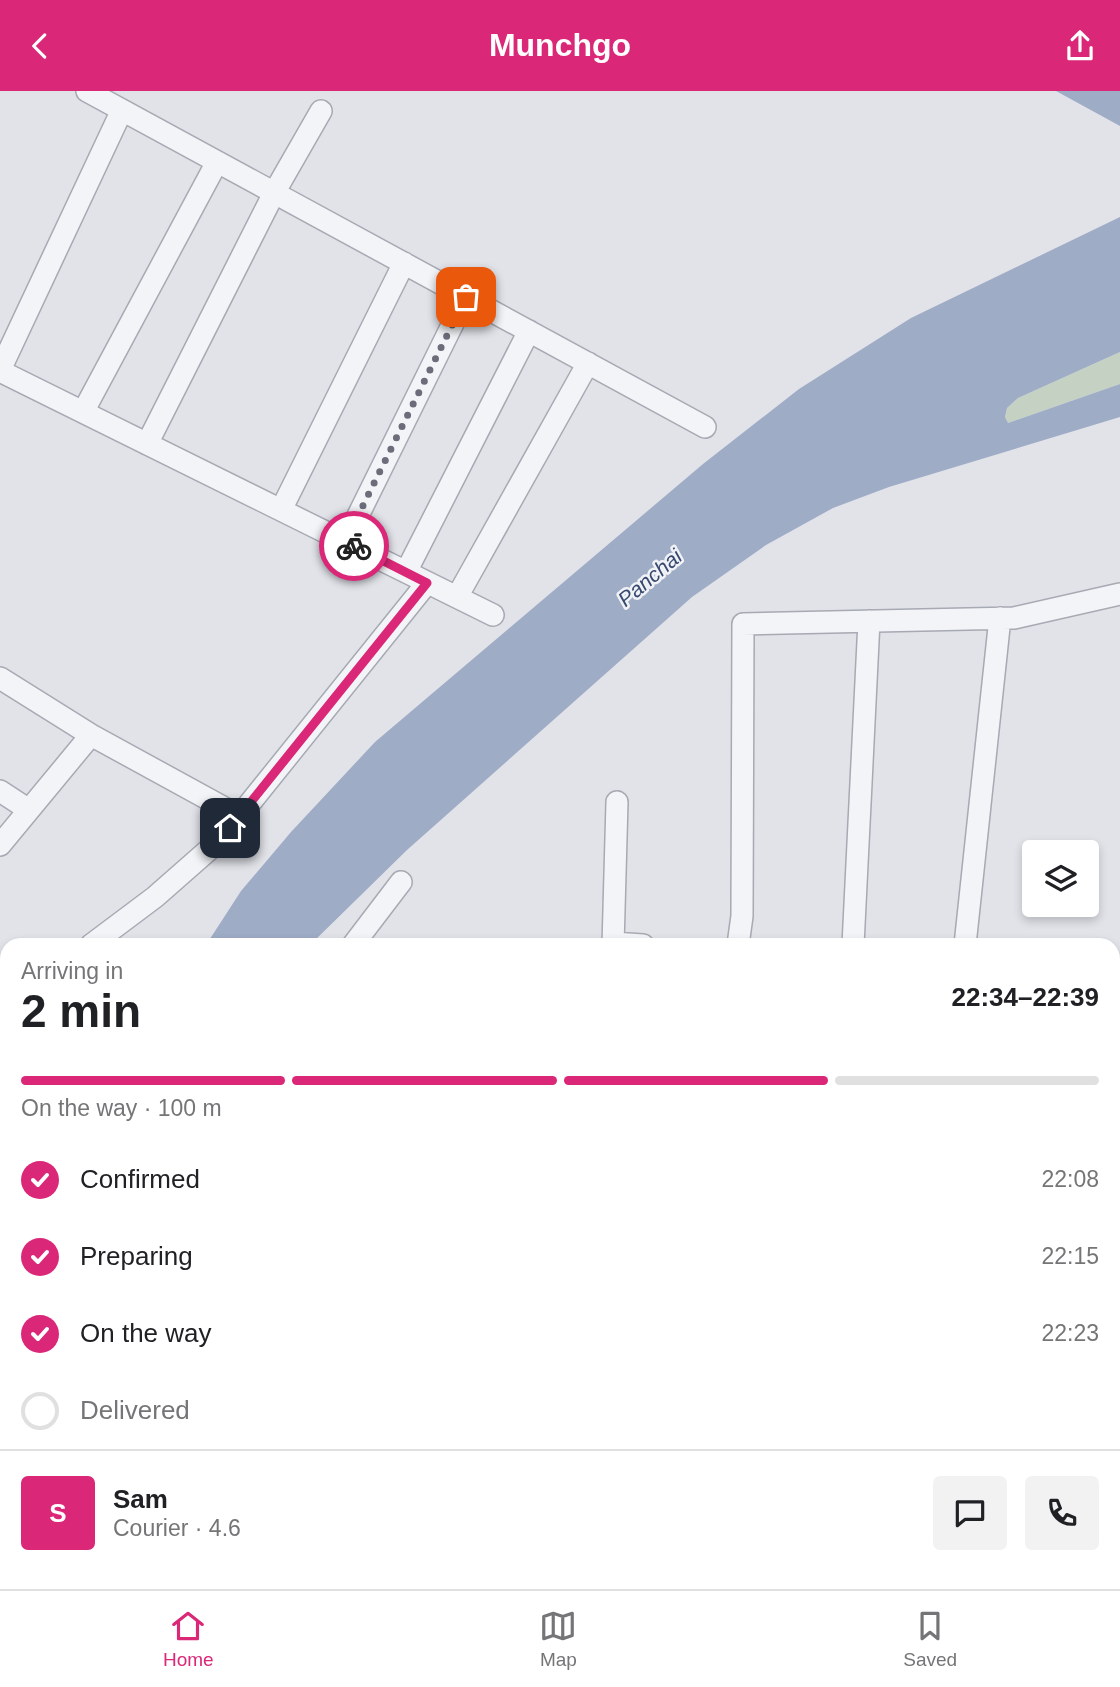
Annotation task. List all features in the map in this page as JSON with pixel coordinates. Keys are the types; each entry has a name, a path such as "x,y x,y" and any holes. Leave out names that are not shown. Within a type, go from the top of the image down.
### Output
{"street":[{"path":"87,91 705,427"},
{"path":"122,110 0,370 493,615"},
{"path":"147,444 274,193 321,111"},
{"path":"83,412 217,162"},
{"path":"281,510 404,263"},
{"path":"345,542 466,297"},
{"path":"406,572 529,331"},
{"path":"457,597 588,363"},
{"path":"100,938 155,897 221,839 427,583"},
{"path":"739,938 743,624 1000,618 1120,594"},
{"path":"966,938 1000,618"},
{"path":"852,938 869,621"},
{"path":"0,678 91,735 239,816"},
{"path":"0,845 91,735"},
{"path":"0,791 29,810"},
{"path":"613,938 617,802"},
{"path":"358,938 401,882"}],"green space":[{"path":"1120,352 1120,384 1008,423 1005,417 1007,408 1018,398"}],"water":[{"path":"1056,91 1120,91 1120,126"},
{"name":"Panchai","path":"1120,217 1120,352 1018,398 1007,408 1005,417 1008,423 1120,384 1120,417 889,487 833,508 766,545 692,597 407,850 317,938 211,938 241,891 291,832 375,742 703,464 799,389 911,318"}],"way so far":[{"path":"354,546 345,542 466,297"}],"route":[{"path":"230,828 427,583 354,546"}]}
